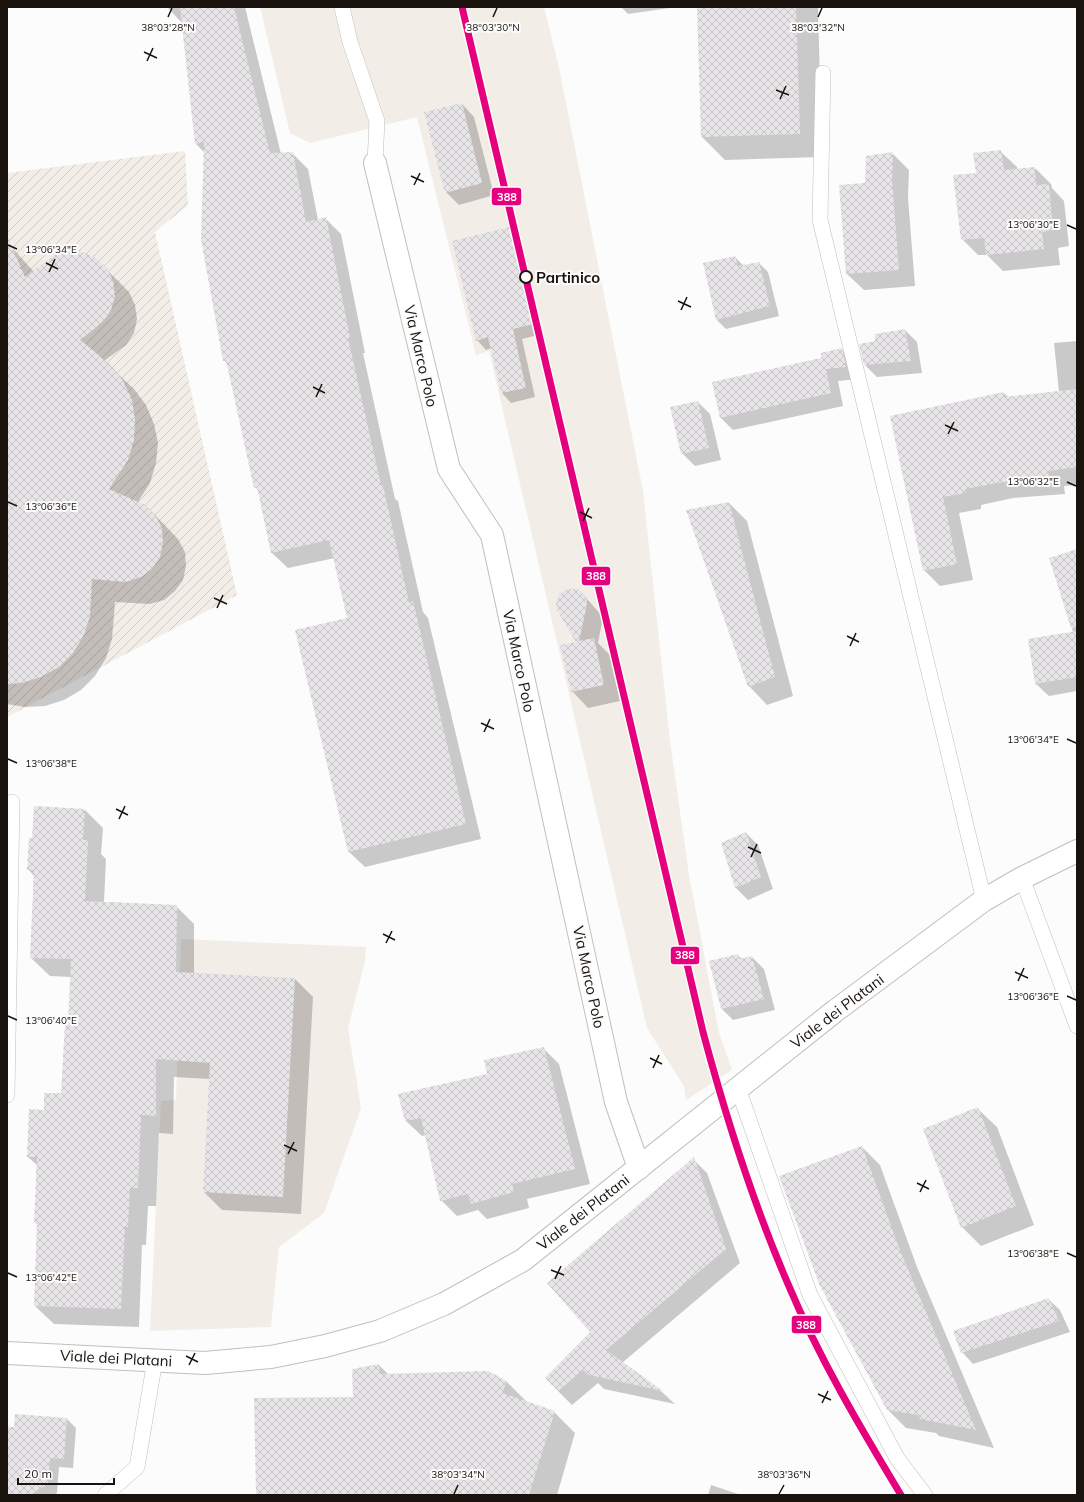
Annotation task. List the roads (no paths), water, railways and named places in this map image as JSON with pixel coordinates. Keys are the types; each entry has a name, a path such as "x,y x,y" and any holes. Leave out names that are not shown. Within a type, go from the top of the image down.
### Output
{"street":[{"name":"Via Marco Polo","path":"375,163 449,469 492,535 616,1102 639,1168"},
{"name":"Viale dei Platani","path":"7,1353 205,1363 271,1356 325,1346 380,1331 444,1304 523,1260 835,1011 984,900 1022,878 1077,851"}],"lane":[{"path":"342,7 350,42 377,121 375,163"},
{"path":"823,74 820,220 984,900"},
{"path":"7,1095 12,802"},
{"path":"1022,878 1077,1026"},
{"path":"738,1088 810,1295 897,1458 925,1495"},
{"path":"105,1495 137,1466 155,1360"}],"place":[{"name":"Partinico","path":"526,277"}]}
